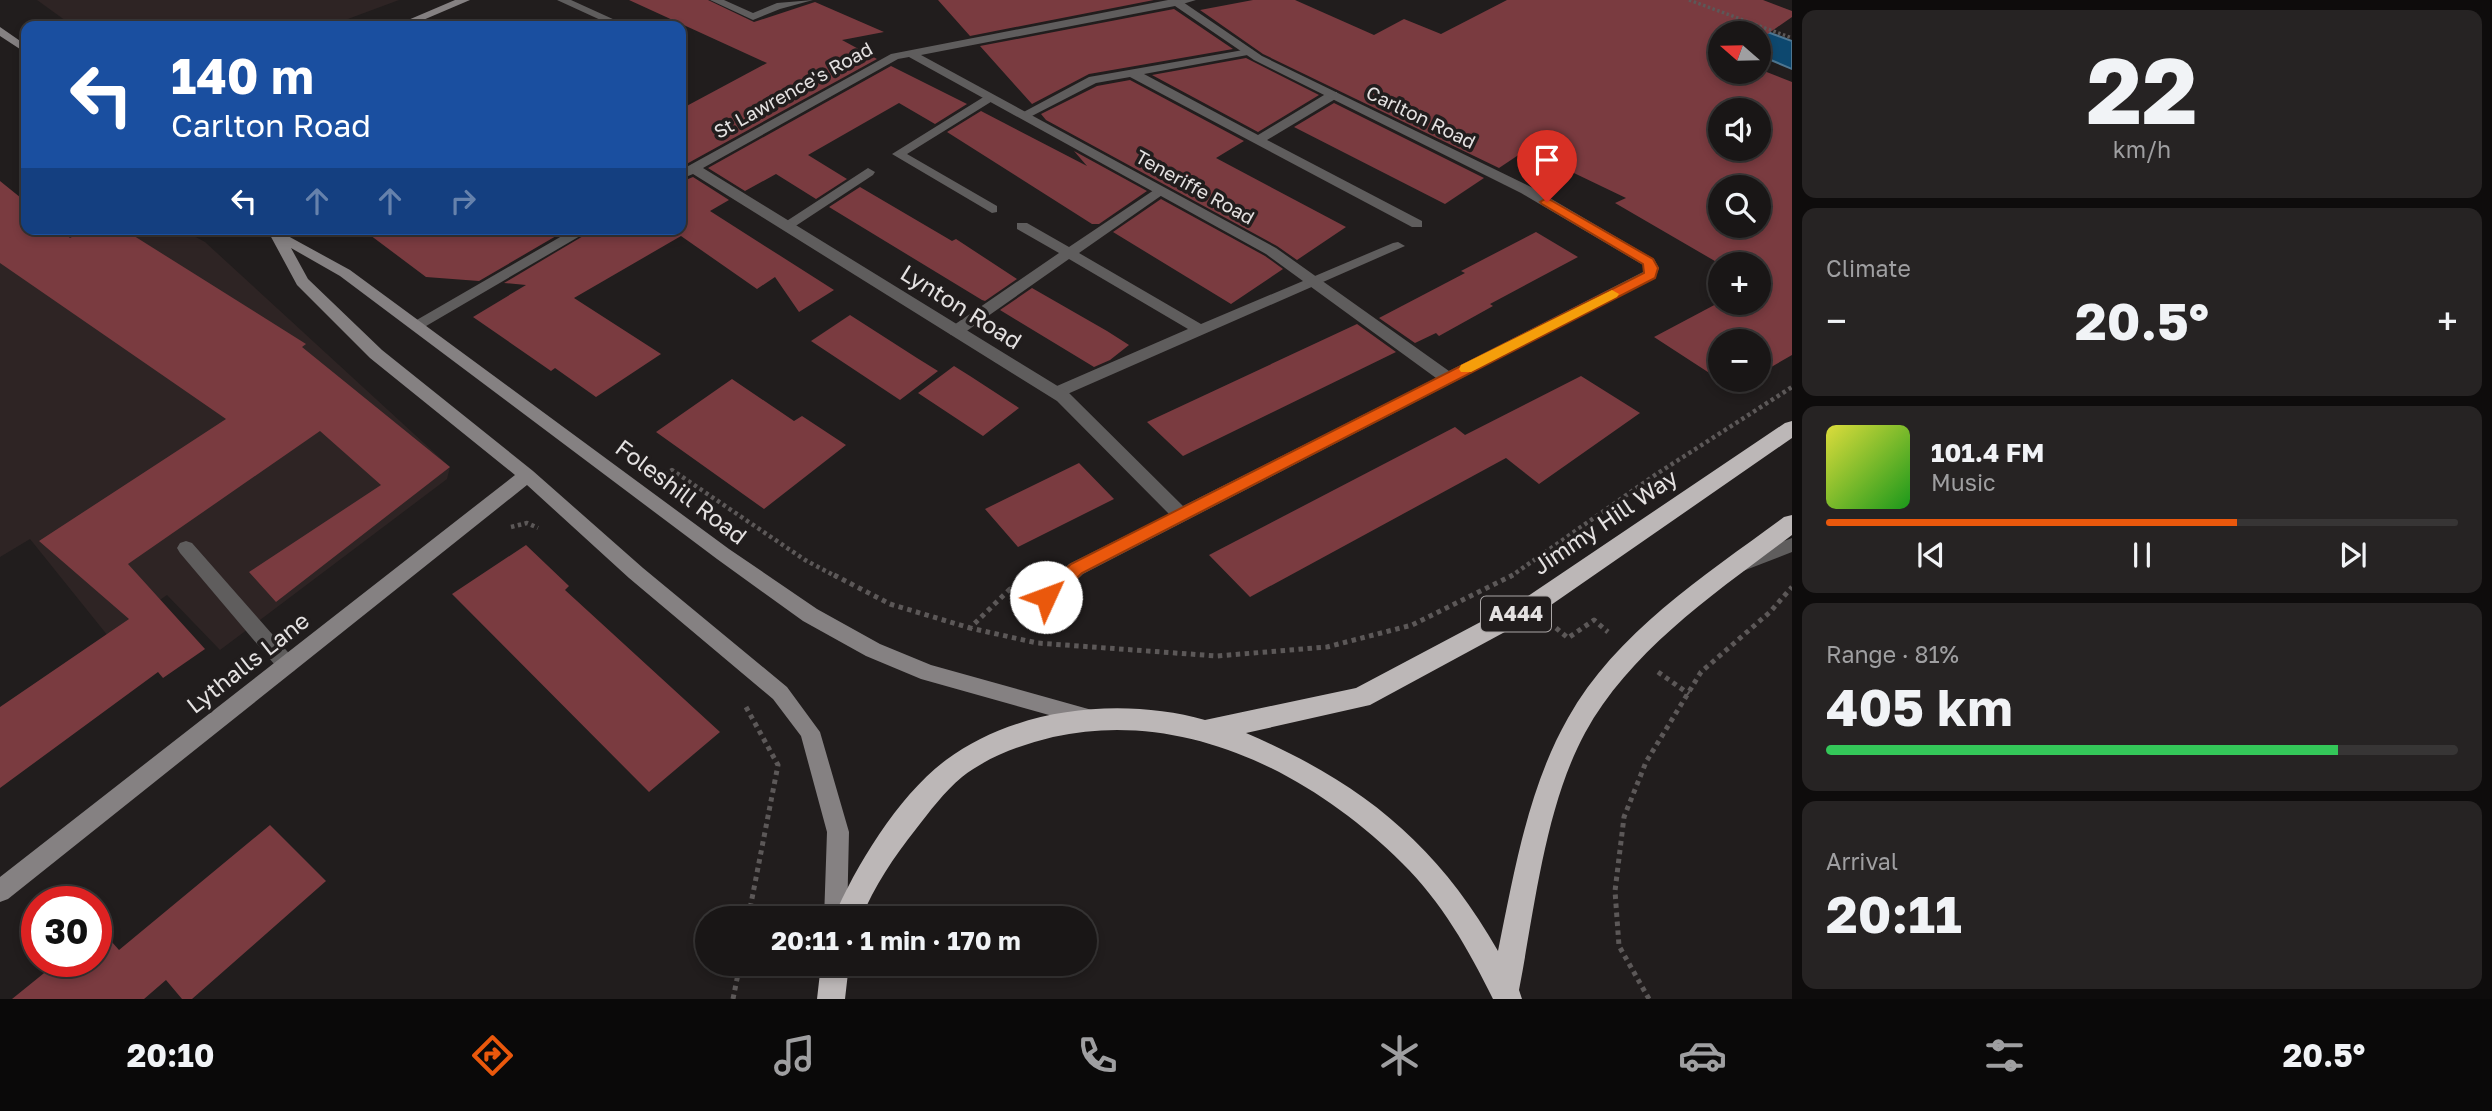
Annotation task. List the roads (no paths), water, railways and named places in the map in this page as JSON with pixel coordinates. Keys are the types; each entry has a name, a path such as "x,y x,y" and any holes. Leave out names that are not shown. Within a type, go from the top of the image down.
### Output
{"highway":[{"name":"Jimmy Hill Way","path":"1207,730 1362,698 1530,607 1792,428"},
{"path":"1506,996 1544,810 1576,726 1604,684 1632,653 1732,568 1792,523"},
{"path":"852,906 883,849 946,775 998,742 1043,727 1092,718 1159,722 1207,730 1290,763 1331,786 1369,815 1414,855 1456,905 1506,996"},
{"path":"831,999 833,976"}],"main road":[{"path":"411,21 455,1"},
{"path":"0,30 21,46"},
{"name":"Foleshill Road","path":"277,235 302,282 376,354 527,475 636,573 780,693 810,732 838,832 835,906"},
{"name":"Foleshill Road","path":"280,235 345,274 723,554 810,615 873,650 928,673 1092,718"},
{"name":"Lythalls Lane","path":"0,891 527,475"}],"street":[{"path":"562,0 609,20"},
{"path":"715,0 753,16 777,6 808,0"},
{"name":"St Lawrence's Road","path":"687,172 885,60 909,53 1191,0"},
{"name":"Carlton Road","path":"1175,1 1249,52 1526,190 1649,262 1652,268 1650,275 1447,378"},
{"path":"1024,115 1093,80 1249,52"},
{"name":"Teneriffe Road","path":"909,53 1271,251 1447,378"},
{"path":"1134,74 1417,224"},
{"path":"1258,140 1333,96"},
{"path":"990,97 898,154 992,209"},
{"name":"Lynton Road","path":"687,172 786,226 1056,393 1181,515"},
{"path":"786,226 868,172"},
{"path":"956,331 1160,190"},
{"path":"1022,226 1200,330"},
{"path":"416,325 574,235"},
{"path":"1056,393 1398,246"},
{"path":"1046,597 1076,569 1447,378"},
{"path":"1732,568 1792,545"},
{"path":"186,548 287,665"}],"water":[{"path":"1618,0 1681,0 1738,21 1708,21 1708,35"},
{"path":"1771,33 1792,41 1792,69 1771,60"}]}
